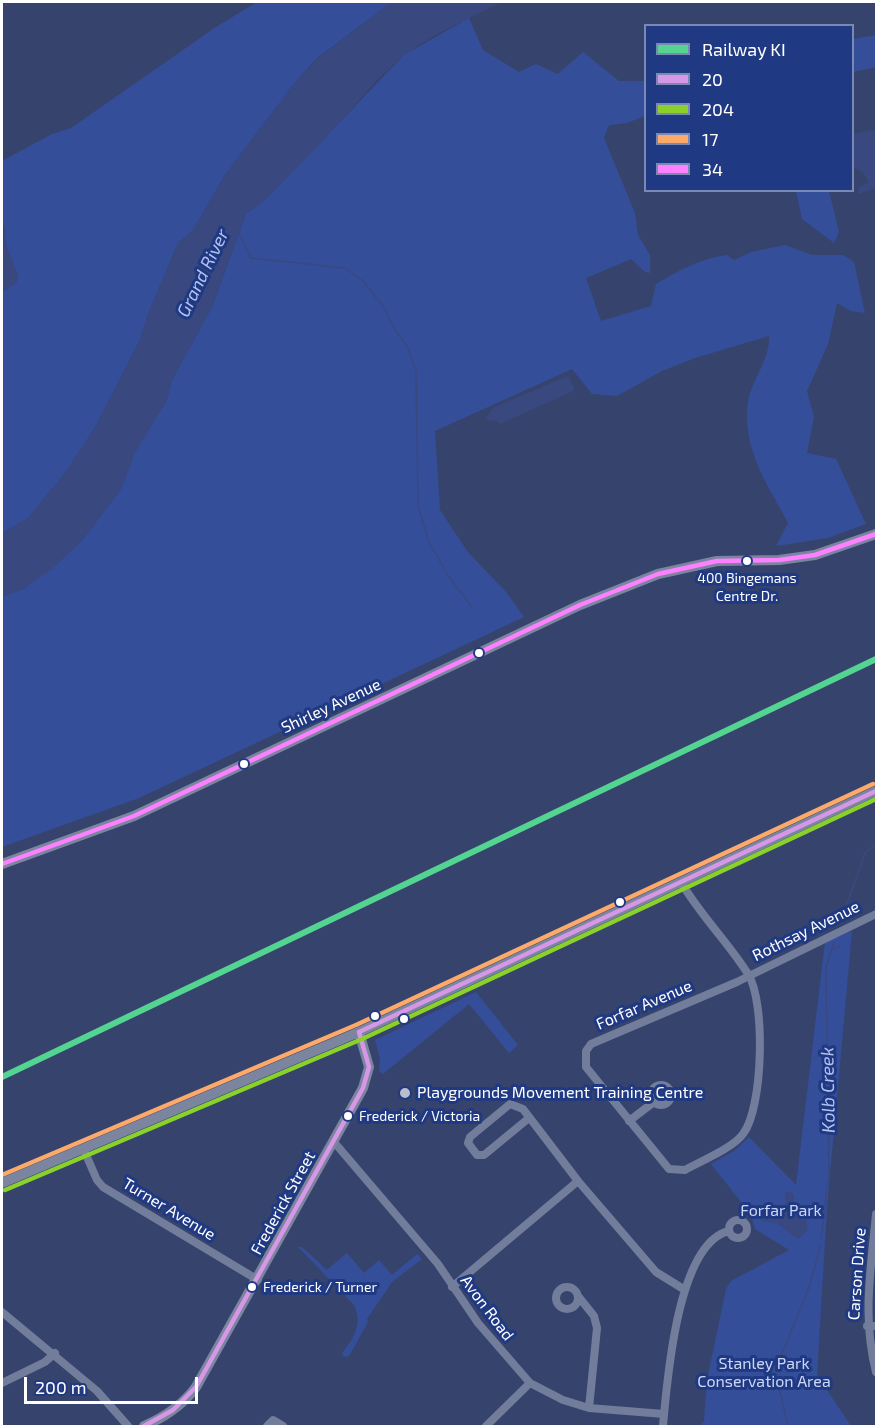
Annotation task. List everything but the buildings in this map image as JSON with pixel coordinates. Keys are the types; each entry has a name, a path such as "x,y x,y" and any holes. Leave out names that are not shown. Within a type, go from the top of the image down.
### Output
{"main road":[{"name":"Shirley Avenue","path":"2,864 134,816 580,605 672,570 717,561 779,560 815,555 876,534"},
{"path":"2,1183 359,1032 876,790"},
{"name":"Frederick Street","path":"144,1426 165,1417 186,1400 202,1379 334,1142 368,1075 367,1055 359,1032"}],"street":[{"name":"Forfar Avenue","path":"681,882 749,976 760,1015 762,1035 752,1116 744,1133 686,1170 678,1171 669,1168 586,1067 586,1051 591,1044 658,1018 749,976"},
{"name":"Rothsay Avenue","path":"749,976 876,914"},
{"path":"629,1121 654,1102"},
{"path":"529,1118 484,1155 477,1155 471,1149 470,1137 510,1104 523,1109 578,1181 656,1272 685,1290"},
{"name":"Avon Road","path":"334,1142 438,1264 477,1323 530,1383 563,1400 590,1408 664,1414"},
{"name":"Turner Avenue","path":"83,1148 97,1180 103,1187 258,1280"},
{"path":"452,1287 578,1181"},
{"name":"Carson Drive","path":"876,1214 872,1326 876,1372"},
{"path":"663,1426 672,1340 685,1290 707,1244 714,1237 729,1231"},
{"path":"578,1296 594,1316 597,1328 590,1408"},
{"path":"2,1312 55,1353 97,1391 128,1426"},
{"path":"2,1383 45,1362 55,1353"},
{"path":"486,1426 530,1383"},
{"path":"267,1426 273,1420 283,1426"}],"green space":[{"path":"257,2 392,2 316,59 293,85 225,175 193,230 178,243 148,314 140,340 94,429 65,473 28,518 2,533 2,292 16,283 18,275 6,245 4,225 2,225 2,161 52,134 71,128 216,27"},
{"path":"469,18 483,50 519,72 536,64 558,74 583,52 619,81 644,81 644,116 627,123 609,125 604,138 635,213 638,235 650,255 650,273 645,272 631,259 586,278 601,321 651,306 656,284 672,274 708,259 727,255 734,260 751,252 785,245 812,255 843,255 854,262 865,313 851,311 837,303 828,344 807,391 814,417 807,453 836,459 866,524 828,538 776,546 788,523 752,450 747,419 750,394 767,353 769,336 695,358 662,371 617,396 592,394 572,369 435,431 440,510 467,551 507,593 524,617 139,798 2,847 2,597 25,588 80,543 121,489 135,452 167,400 171,382 212,307 246,214 264,201 404,55"},
{"path":"876,35 876,67 854,72 854,39"},
{"path":"796,192 829,192 839,232 834,243 802,219"},
{"path":"852,931 827,1208 817,1375 851,1426 700,1426 704,1421 707,1380 726,1289 731,1281 789,1250 755,1229 752,1219 744,1211 745,1207 711,1164 734,1151 749,1137 796,1185 825,942"},
{"path":"476,992 518,1045 509,1053 469,1004 383,1074 379,1071 380,1059 375,1040"},
{"path":"298,1247 302,1247 327,1270 347,1253 364,1273 379,1260 392,1275 417,1254 422,1259 392,1282 367,1319 368,1322 349,1356 344,1357 342,1353 356,1330 357,1312 354,1305"}],"water":[{"name":"Grand River","path":"392,2 501,2 433,36 404,55 377,80 319,145 264,201 246,214 212,307 171,382 167,400 135,452 121,489 80,543 52,569 25,588 2,597 2,533 28,518 65,473 94,429 140,340 148,314 178,243 193,230 225,175 293,85 317,59"},
{"path":"872,130 876,132 876,188 858,194 858,188 869,182 863,173 854,168 854,134"},
{"path":"4,224 6,245 18,275 16,283 2,292"},
{"path":"568,376 575,390 500,424 496,420 488,421 486,418 493,408"},
{"path":"791,1192 794,1195 793,1206 803,1213 807,1222 807,1231 798,1239 776,1223 761,1221 763,1217 775,1218 777,1211 785,1205 785,1193"}],"waterway":[{"name":"Grand River","path":"238,231 251,258 345,268 363,281 385,309 395,330 407,346 416,370 418,507 429,542 447,574 472,607"},
{"name":"Kolb Creek","path":"840,924 865,853 876,844"},
{"name":"Kolb Creek","path":"821,1240 829,1172 826,968 834,942"},
{"path":"833,949 840,946"},
{"name":"Kolb Creek","path":"788,1426 775,1371 810,1285 820,1246"}],"rail line":[{"name":"KI","path":"2,1077 876,659"}],"transit line":[{"name":"34","path":"2,864 134,816 580,605 658,574 717,561 779,560 815,555 876,534"},
{"name":"17","path":"2,1175 356,1025 873,784"},
{"name":"20","path":"359,1032 876,791"},
{"name":"204","path":"5,1190 362,1039 876,799"},
{"name":"20","path":"144,1426 173,1410 196,1387 363,1088 369,1067 359,1032"}],"place":[{"name":"400 Bingemans Centre Dr.","path":"747,561"},
{"name":"Playgrounds Movement Training Centre","path":"405,1093"},
{"name":"Frederick / Victoria","path":"348,1116"},
{"name":"Frederick / Turner","path":"252,1287"}],"park label":[{"name":"Forfar Park","path":"781,1211"},
{"name":"Stanley Park Conservation Area","path":"764,1373"}]}
